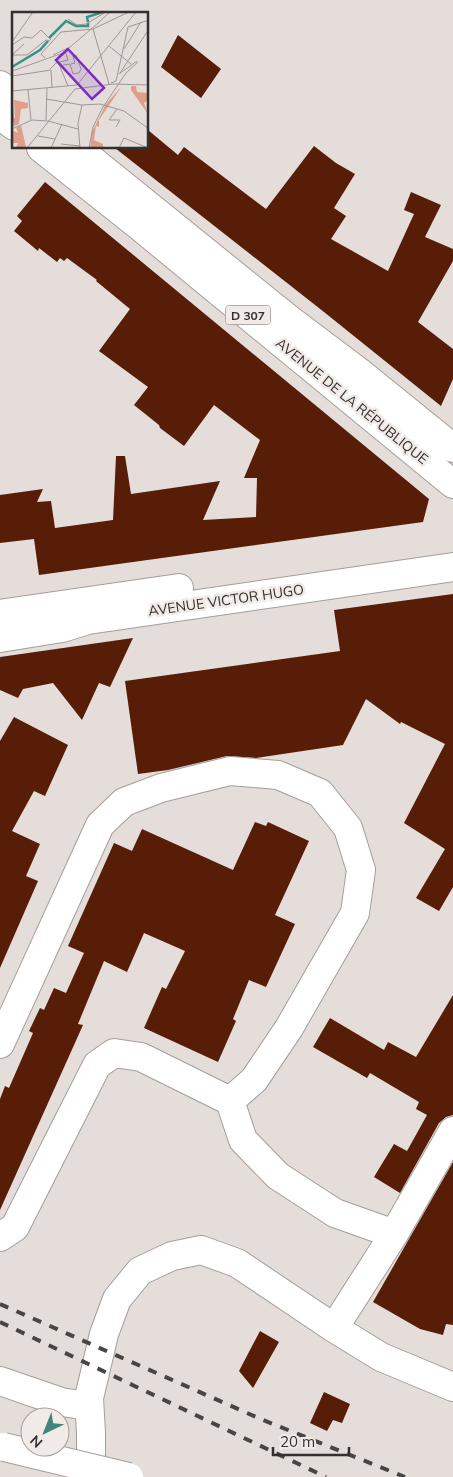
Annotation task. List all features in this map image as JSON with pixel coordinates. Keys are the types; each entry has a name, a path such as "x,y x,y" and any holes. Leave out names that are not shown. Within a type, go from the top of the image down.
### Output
{"street":[{"path":"0,85 12,94"},
{"path":"0,115 12,124"},
{"name":"AVENUE DE LA RÉPUBLIQUE","path":"42,149 138,225 453,484"},
{"name":"AVENUE DE LA RÉPUBLIQUE","path":"78,149 290,320 359,372 453,448"},
{"name":"AVENUE VICTOR HUGO","path":"0,614 443,551 453,548"},
{"name":"AVENUE VICTOR HUGO","path":"0,638 62,628 88,620 453,566"},
{"path":"0,1044 100,825 124,802 160,788 230,771 278,775 320,793 348,828 361,870 355,913 288,1028 254,1080 230,1101"},
{"path":"0,1238 15,1227 97,1065 114,1053 141,1057 230,1101 242,1140 278,1176 335,1213 394,1234"},
{"path":"334,1328 394,1234 453,1131"},
{"path":"90,1477 90,1390 104,1334 117,1299 140,1271 172,1256 201,1250 237,1263 381,1357 453,1387"},
{"path":"0,1381 61,1402 89,1406"},
{"path":"2,1446 129,1477"}],"building":[{"path":"178,35 221,69 201,98 161,67"},
{"path":"149,131 178,155 184,147 266,209 314,146 336,163 355,174 334,208 346,216 331,239 388,271 414,214 404,210 411,192 441,205 425,237 453,249 453,261 418,322 453,349 453,379 441,406 116,149 149,149"},
{"path":"45,182 429,499 423,522 39,575 34,539 0,543 0,495 43,489 37,502 51,501 55,528 113,520 116,456 125,456 131,494 220,481 203,520 256,517 257,478 244,478 260,440 214,405 184,446 160,428 159,425 134,405 148,387 99,351 130,309 97,280 67,258 64,261 60,258 57,262 39,248 38,251 14,231 22,221 17,216"},
{"path":"453,594 453,887 439,911 416,898 445,849 404,823 445,744 401,722 400,724 366,699 343,745 256,758 227,756 168,770 138,774 125,681 340,651 334,610"},
{"path":"133,638 110,687 99,683 82,720 53,683 23,689 18,698 0,690 0,657"},
{"path":"14,717 68,745 45,796 34,791 12,831 40,844 26,876 38,881 0,968 0,741"},
{"path":"255,822 266,826 268,822 309,841 275,915 295,924 266,987 249,980 233,1019 236,1021 218,1062 144,1028 162,987 166,989 185,951 144,933 127,972 104,961 78,1024 83,1025 0,1210 0,1099 5,1086 9,1088 33,1033 29,1031 40,1008 44,1010 54,988 66,993 84,953 68,946 114,843 132,851 142,829 233,870"},
{"path":"453,995 453,1115 446,1117 439,1123 400,1193 374,1177 394,1144 407,1151 427,1115 416,1109 419,1102 370,1073 367,1078 313,1047 330,1018 384,1050 388,1042 416,1057"},
{"path":"453,1162 453,1325 446,1324 443,1335 420,1329 373,1302"},
{"path":"260,1331 279,1342 253,1388 239,1371"},
{"path":"324,1392 350,1404 342,1423 333,1420 327,1431 310,1423"}],"railway":[{"path":"0,1304 263,1420 405,1477"},
{"path":"0,1322 326,1477"}]}
